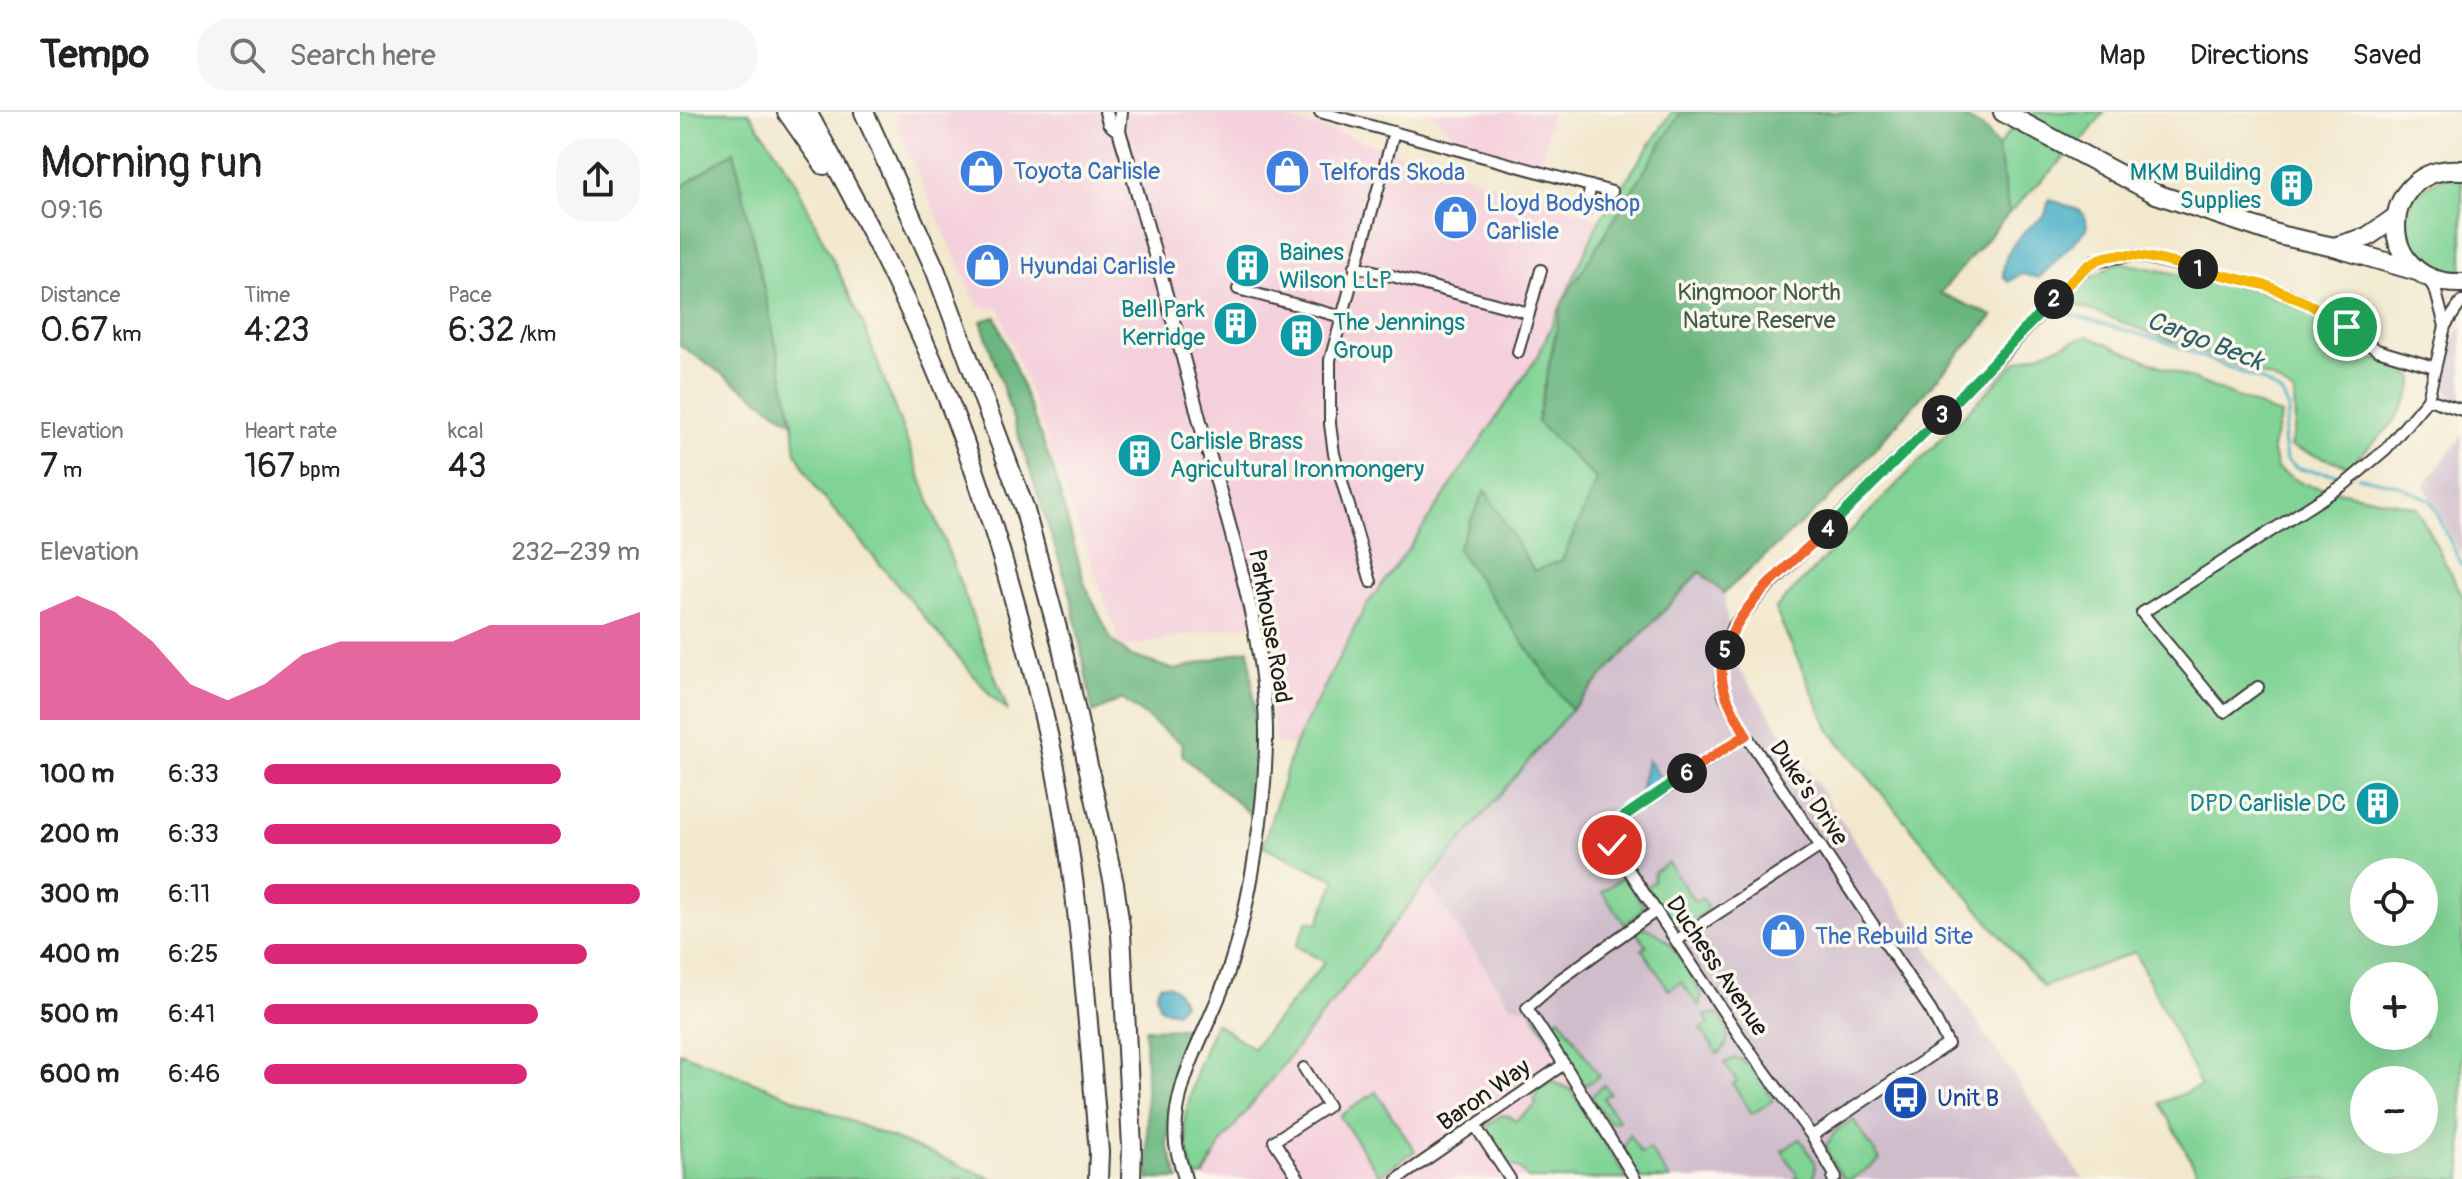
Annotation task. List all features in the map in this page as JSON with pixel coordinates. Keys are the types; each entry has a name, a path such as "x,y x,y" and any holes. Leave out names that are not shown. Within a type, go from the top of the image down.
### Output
{"highway":[{"path":"787,112 884,254"},
{"path":"807,112 884,254 955,416 1014,601 1050,745 1077,905 1099,1152 1098,1179"},
{"path":"850,112 900,193"},
{"path":"864,112 935,269 1024,507 1061,643 1114,884 1121,933 1131,1179"},
{"path":"2003,112 2156,194 2283,236 2334,247 2444,283 2462,283"},
{"path":"2422,275 2399,247 2395,232 2396,217 2403,196 2415,183 2427,175 2458,167"},
{"path":"2334,247 2367,237 2396,217"}],"street":[{"name":"Parkhouse Road","path":"1106,112 1109,123 1119,131"},
{"name":"Parkhouse Road","path":"1121,112 1119,131 1219,489 1251,617 1266,728 1261,806 1245,903 1227,977 1189,1068 1177,1114 1176,1141 1185,1179"},
{"path":"1320,112 1612,192"},
{"path":"1371,582 1334,454 1330,424 1330,360 1394,132"},
{"path":"1585,211 1591,186"},
{"name":"Duke's Drive","path":"1812,1136 1948,1044 1931,1011 1746,735 1724,695 1722,657 1732,628 1762,593 2094,261 2134,255 2268,286 2309,304 2377,350 2434,367"},
{"path":"1355,266 1529,313"},
{"path":"1518,352 1541,270"},
{"path":"2422,275 2439,304 2445,326"},
{"path":"1238,289 1342,317"},
{"path":"2258,687 2224,712 2142,613 2345,484 2386,449 2428,399 2445,326 2460,304"},
{"path":"2428,399 2462,410"},
{"name":"Duchess Avenue","path":"1746,735 1623,817 1614,827 1612,845 1745,1044 1812,1136"},
{"path":"1677,940 1821,846"},
{"name":"Baron Way","path":"1398,1179 1564,1064 1527,1008 1558,981 1656,911"},
{"path":"1564,1064 1635,1179"},
{"path":"1299,1179 1274,1141 1328,1106 1304,1068"},
{"path":"1476,1127 1510,1179"},
{"path":"1812,1136 1836,1177 1833,1179"}],"shaded area":[{"path":"896,112 1263,112 1348,136 1600,219 1538,356 1409,548 1366,606 1294,746 1275,743 1262,622 1122,648 999,308 978,306 897,128"},
{"path":"1421,112 1552,112 1540,166 1457,142 1436,116"},
{"path":"2462,324 2462,400 2454,398 2443,385 2444,361"},
{"path":"2462,436 2462,556 2424,486"},
{"path":"1701,572 1724,593 1731,657 2083,1179 1635,1179 1527,1008 1510,1005 1427,882 1571,710"},
{"path":"1427,882 1510,1005 1527,1008 1635,1179 1204,1179 1224,1139"}],"green space":[{"path":"680,112 749,112 793,177 862,321 1008,711 992,697 817,490 796,453 793,423 734,152 680,188"},
{"name":"Kingmoor North Nature Reserve","path":"1672,112 1955,112 1983,128 1998,147 2009,132 2035,112 2104,112 2086,136 2009,213 1940,293 1993,316 1838,490 1724,593 1700,572 1571,710 1427,882 1222,1142 1204,1176 1192,1178 1184,1121 1196,1072 1215,1023 1253,1048 1325,962 1296,946 1308,920 1318,924 1336,880 1263,846 1294,746 1366,606 1409,548 1538,356 1600,219"},
{"name":"Kingmoor North Nature Reserve","path":"1681,112 1955,112 1983,128 1998,147 2009,213 1940,293 1993,316 1838,490 1724,593 1700,572 1571,710 1457,549 1485,490 1534,571 1562,560 1597,480 1537,422 1562,303"},
{"path":"734,151 793,423 680,345 680,188"},
{"path":"2445,177 2462,178 2462,274 2435,271 2424,264 2414,254 2405,231 2406,217 2417,194"},
{"path":"2118,262 2257,290 2312,314 2362,354 2395,366 2414,378 2406,404 2349,466 2290,447 2295,425 2294,393 2273,379 2066,301 2085,282"},
{"path":"996,317 1054,471 1085,585 1111,639 1129,655 1175,670 1249,649 1258,755 1251,815 1183,756 1181,743 1122,699 1093,713 1071,596 981,321"},
{"path":"2087,336 2281,415 2272,448 2277,469 2304,484 2416,507 2462,595 2462,1179 2201,1179 2160,1103 2201,1086 2135,952 2043,987 1830,731 1775,609 2016,362"},
{"path":"1668,863 1695,902 1702,898 1707,906 1705,912 1683,928 1669,922 1645,888 1653,882 1654,872"},
{"path":"1624,876 1643,905 1639,914 1625,924 1602,892"},
{"path":"1641,927 1661,936 1677,953 1702,994 1699,1006 1681,982 1669,990 1642,949 1647,946 1634,930"},
{"path":"1540,1002 1552,1021 1560,1017 1599,1076 1587,1084 1579,1084 1533,1012"},
{"path":"1719,1015 1727,1031 1728,1041 1718,1054 1701,1029 1709,1024 1705,1016"},
{"path":"1193,1028 1171,1108 1167,1144 1179,1179 1148,1179 1145,1029"},
{"path":"680,1052 993,1179 680,1179"},
{"path":"1736,1058 1753,1069 1773,1100 1752,1114 1733,1084 1737,1081 1724,1063"},
{"path":"1551,1081 1570,1089 1628,1179 1528,1179 1518,1168 1503,1166 1483,1129 1501,1115 1515,1121 1536,1105 1534,1100 1539,1088"},
{"path":"1604,1084 1610,1093 1603,1098 1619,1121 1609,1122 1591,1097"},
{"path":"1376,1092 1415,1151 1379,1175 1340,1116"},
{"path":"1853,1119 1880,1160 1852,1179 1844,1179 1828,1155 1826,1146 1835,1132"},
{"path":"1629,1134 1641,1153 1649,1148 1670,1179 1640,1179 1623,1151"},
{"path":"1800,1139 1814,1163 1812,1179 1795,1179 1798,1176 1782,1151"}],"water":[{"path":"2049,199 2081,211 2087,229 2039,278 2021,274 2008,282 2003,276 2006,257 2022,234 2045,216"},
{"path":"1647,760 1661,778 1640,792"},
{"path":"1161,984 1172,987 1179,995 1183,1003 1176,1012 1161,1009 1156,996"}],"waterway":[{"name":"Cargo Beck","path":"2062,312 2163,341 2263,381 2282,394 2289,410 2283,440 2286,460 2298,469 2350,476"},
{"name":"Cargo Beck","path":"2358,477 2397,485 2431,501 2462,566"}],"place":[{"name":"Toyota Carlisle","path":"982,171"},
{"name":"Telfords Skoda","path":"1288,172"},
{"name":"MKM Building Supplies","path":"2292,186"},
{"name":"Lloyd Bodyshop Carlisle","path":"1455,217"},
{"name":"Hyundai Carlisle","path":"988,266"},
{"name":"Baines Wilson LLP","path":"1248,266"},
{"name":"Bell Park Kerridge","path":"1236,323"},
{"name":"The Jennings Group","path":"1302,336"},
{"name":"Carlisle Brass Agricultural Ironmongery","path":"1139,455"},
{"name":"DPD Carlisle DC","path":"2377,803"},
{"name":"The Rebuild Site","path":"1784,936"},
{"name":"Unit B","path":"1906,1098"}],"route":[{"path":"1612,845 1614,827 1623,817 1746,735 1724,695 1721,680 1722,657 1732,628 1762,593 2094,261 2134,255 2235,277 2268,286 2309,304 2347,327"}]}
